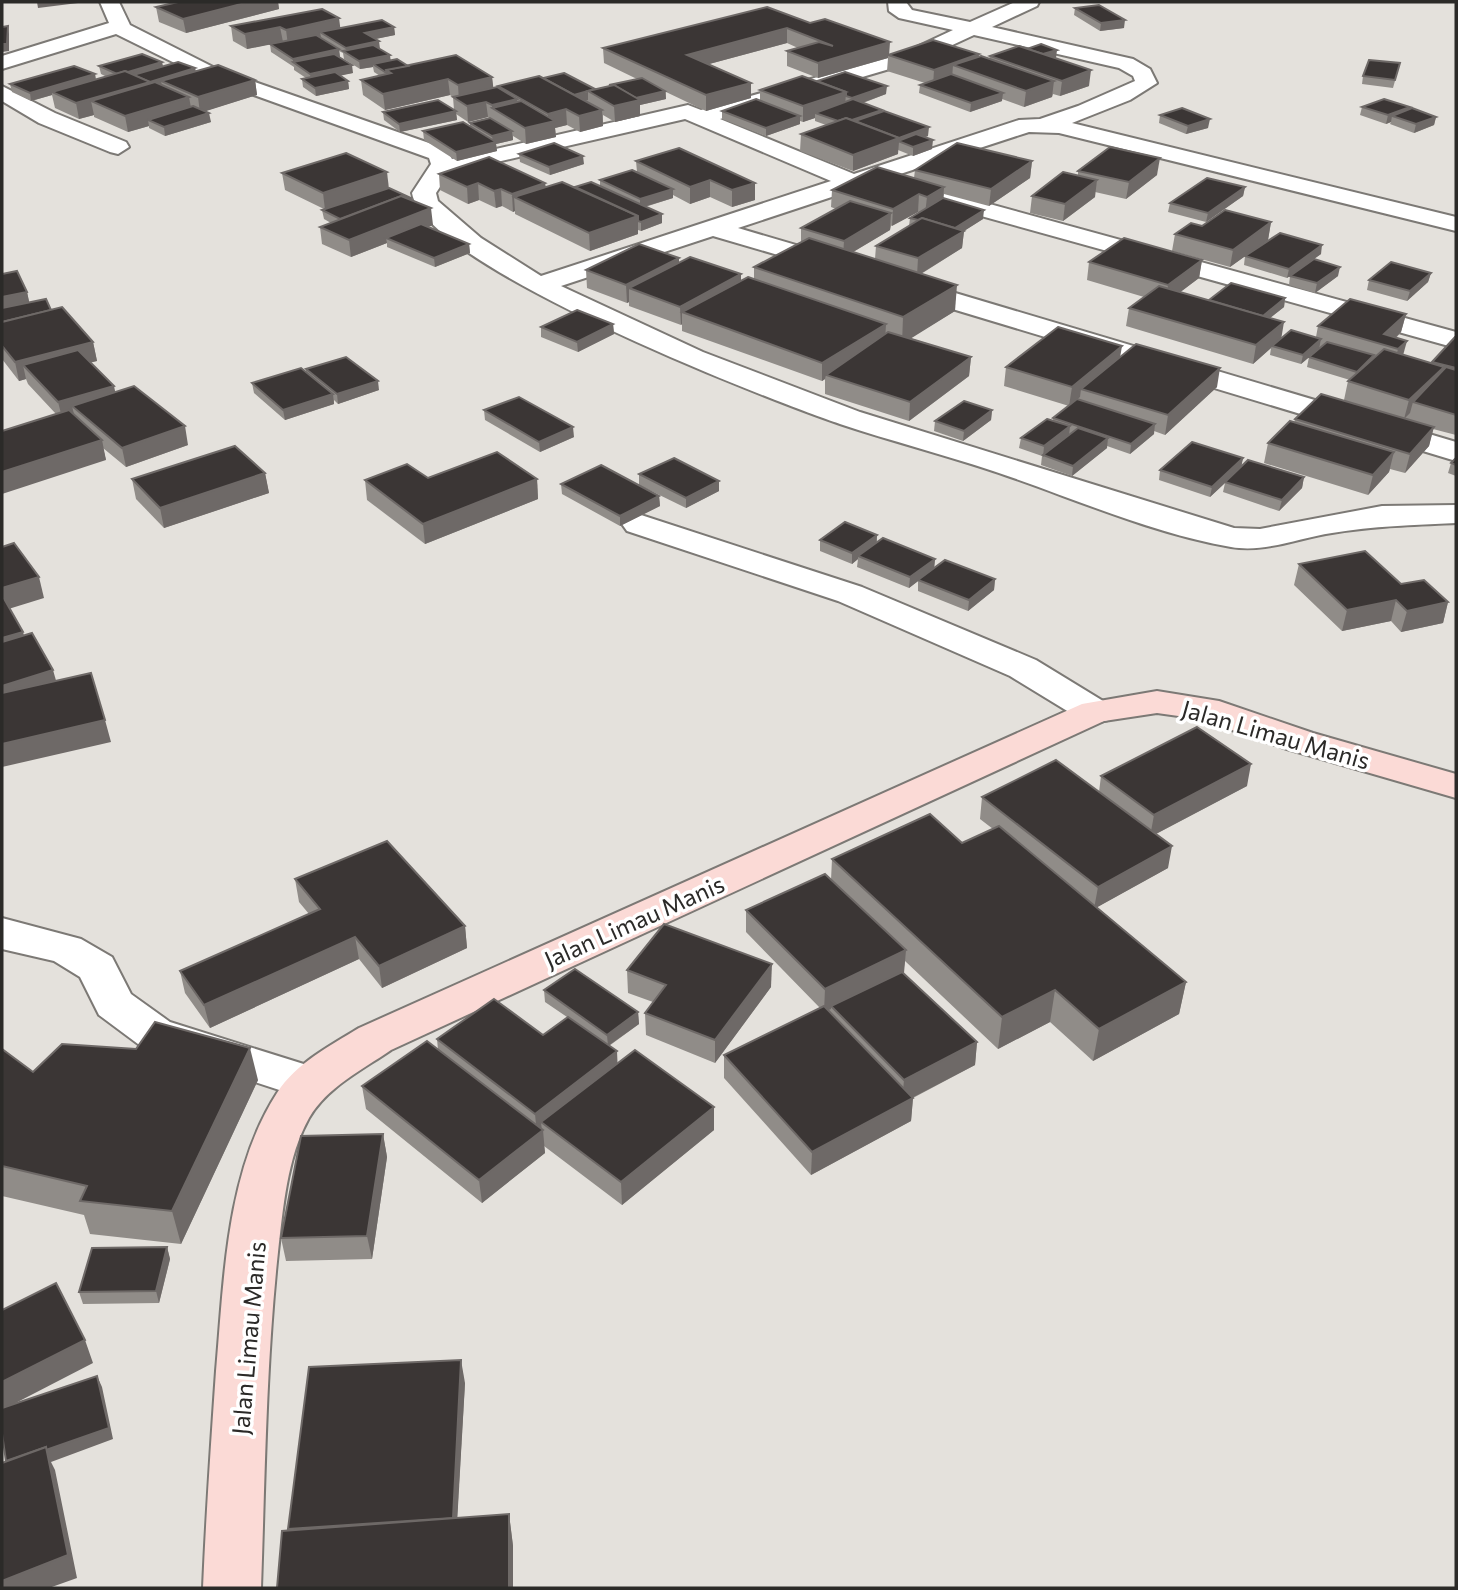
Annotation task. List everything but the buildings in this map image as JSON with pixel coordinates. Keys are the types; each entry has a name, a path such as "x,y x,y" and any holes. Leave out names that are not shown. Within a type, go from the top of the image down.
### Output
{"street":[{"path":"897,2 896,7 906,15 1126,63 1143,73 1146,83 1127,95 1097,108 1042,125"},
{"path":"699,118 912,56 1030,2"},
{"path":"2,63 115,14 141,41 208,72 430,150 442,159 441,168 424,192 426,204 472,243 538,285 693,358 789,396 1213,533 1260,540 1328,524 1382,516 1456,514"},
{"path":"2,92 47,118 118,147"},
{"path":"441,168 688,112 860,180 1108,242 1456,340"},
{"path":"538,285 1027,125 1059,125 1456,224"},
{"path":"713,228 1456,452"},
{"path":"638,524 850,594 1023,668 1095,712"},
{"name":"Jalan Limau Manis","path":"232,1588 246,1320 258,1216 277,1145 292,1107 310,1083 375,1039 1095,712 1157,702 1206,709 1300,741 1456,786"},
{"path":"2,932 15,938 66,949 97,968 114,1004 154,1033 310,1083"}]}
